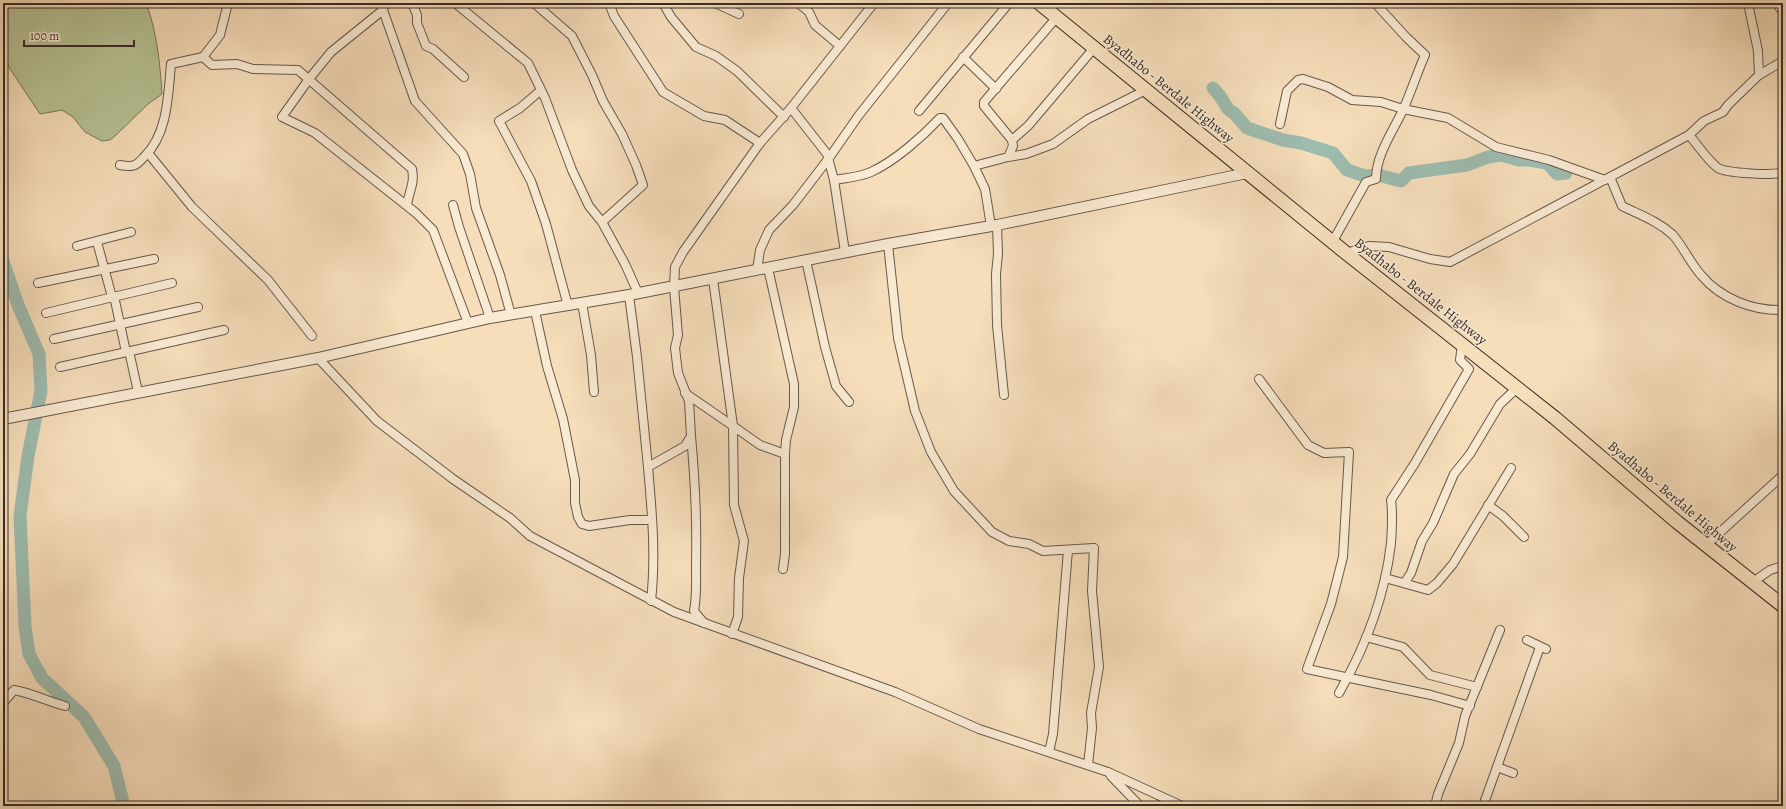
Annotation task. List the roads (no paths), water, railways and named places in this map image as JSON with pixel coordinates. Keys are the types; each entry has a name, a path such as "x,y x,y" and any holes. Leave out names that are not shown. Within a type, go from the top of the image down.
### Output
{"main road":[{"name":"Byadhabo - Berdale Highway","path":"1039,3 1247,173 1517,388 1706,545 1783,606"}],"street":[{"path":"120,165 130,166 136,164 148,153 161,133 171,64 203,57 220,34 228,3"},
{"path":"412,3 417,15 417,23 426,46 433,49 464,77"},
{"path":"455,3 528,63 540,91 545,98 572,170 589,206 602,222 625,264 633,294 637,357 648,467 654,572 651,601"},
{"path":"534,3 572,36 592,75 603,101 622,134 643,185 602,222"},
{"path":"608,3 614,16 663,92 704,116 725,120 760,143"},
{"path":"663,3 671,18 696,47 716,56 737,71 784,117"},
{"path":"715,3 739,14"},
{"path":"798,3 809,12 815,25 840,46"},
{"path":"704,624 694,611 697,597 695,472 688,401 678,373 675,348 678,335 674,287 675,268 683,252 760,143 784,117 874,3"},
{"path":"757,270 760,250 769,230 793,205 829,158 859,115 948,3"},
{"path":"919,111 1009,3"},
{"path":"1332,241 1366,182 1376,175 1385,147 1403,109 1425,55 1406,37 1375,3"},
{"path":"1748,3 1758,51 1759,75"},
{"path":"1776,3 1783,12"},
{"path":"468,323 433,230 407,205 314,133 282,117 309,79 331,52 384,5 415,101 463,154 470,174 476,208 500,275 511,315"},
{"path":"1008,157 1013,146 1012,140 984,106 984,102 1056,18"},
{"path":"1012,140 1028,126 1094,48"},
{"path":"203,57 212,65 237,64 253,69 298,70 412,169 414,181 408,196 407,205"},
{"path":"963,57 996,89"},
{"path":"1346,252 1369,246 1389,247 1430,259 1450,262 1530,218 1608,179 1689,135 1704,121 1723,112 1728,105 1759,75 1783,61"},
{"path":"1280,124 1287,91 1298,80 1303,79 1328,87 1352,100 1375,102 1448,118 1496,147 1549,160 1608,179 1622,206 1656,221 1674,236 1702,276 1720,293 1751,308 1783,310"},
{"path":"974,166 1026,154 1053,144 1088,119 1146,90"},
{"path":"540,91 520,108 499,121 531,181 546,224 568,306"},
{"path":"791,108 829,158 834,180 845,252"},
{"path":"834,180 858,176 870,172 924,135 940,118 942,118 958,139 974,166 985,189 994,225 998,254 996,274 997,325 1004,394"},
{"path":"1689,135 1711,162 1719,169 1766,174 1783,172"},
{"path":"148,153 192,207 268,280 312,336"},
{"path":"4,418 318,358 490,318 674,287 845,252 994,225 1247,173"},
{"path":"453,205 490,318"},
{"path":"77,246 131,232"},
{"path":"97,242 138,392"},
{"path":"888,244 898,338 915,412 931,452 954,491 992,532 1009,541 1029,544 1043,551 1094,548 1092,591 1099,667 1091,713 1092,728 1088,765"},
{"path":"38,283 154,259"},
{"path":"806,260 825,347 836,386 849,402"},
{"path":"768,268 794,384 794,407 786,440 785,454 783,569"},
{"path":"713,278 733,426 734,504 744,541 739,578 738,617 732,634"},
{"path":"46,313 172,283"},
{"path":"582,303 591,356 594,392"},
{"path":"54,339 198,307"},
{"path":"535,311 547,366 563,419 575,480 575,503 578,517 582,524 589,526 630,520 652,520"},
{"path":"60,367 224,330"},
{"path":"1340,693 1348,678 1380,602 1388,565 1393,514 1391,500 1415,463 1469,369 1460,360 1462,344"},
{"path":"318,358 377,421 453,479 510,518 530,536 651,601 704,624 895,692 979,730 1108,772 1182,806"},
{"path":"1259,379 1308,445 1324,453 1349,452 1343,557 1329,610 1307,669 1431,695 1470,706"},
{"path":"1405,582 1422,541 1433,523 1454,474 1470,454 1500,404 1517,388"},
{"path":"686,393 760,445 785,454"},
{"path":"648,467 686,446 691,436"},
{"path":"1385,578 1405,582 1428,590 1437,583 1453,564 1511,468"},
{"path":"1706,545 1783,474"},
{"path":"1488,505 1503,516 1524,537"},
{"path":"1049,752 1053,734 1068,550"},
{"path":"1753,582 1770,570 1783,566"},
{"path":"1435,806 1438,794 1458,743 1465,716 1500,630"},
{"path":"1366,637 1402,647 1430,675 1477,687"},
{"path":"1483,806 1543,648 1527,640"},
{"path":"3,704 14,690 30,693 65,706"},
{"path":"1497,767 1513,773"},
{"path":"1108,772 1140,806"}],"waterway":[{"path":"1213,88 1228,109 1235,114 1247,128 1283,140 1301,143 1333,153 1347,170 1365,176 1378,175 1401,181 1409,173 1467,165 1488,157 1501,155 1519,160 1547,163 1557,174 1566,173"},
{"path":"3,261 18,305 39,354 41,391 28,456 20,516 25,626 29,654 42,678 84,717 114,766 124,806"}]}
